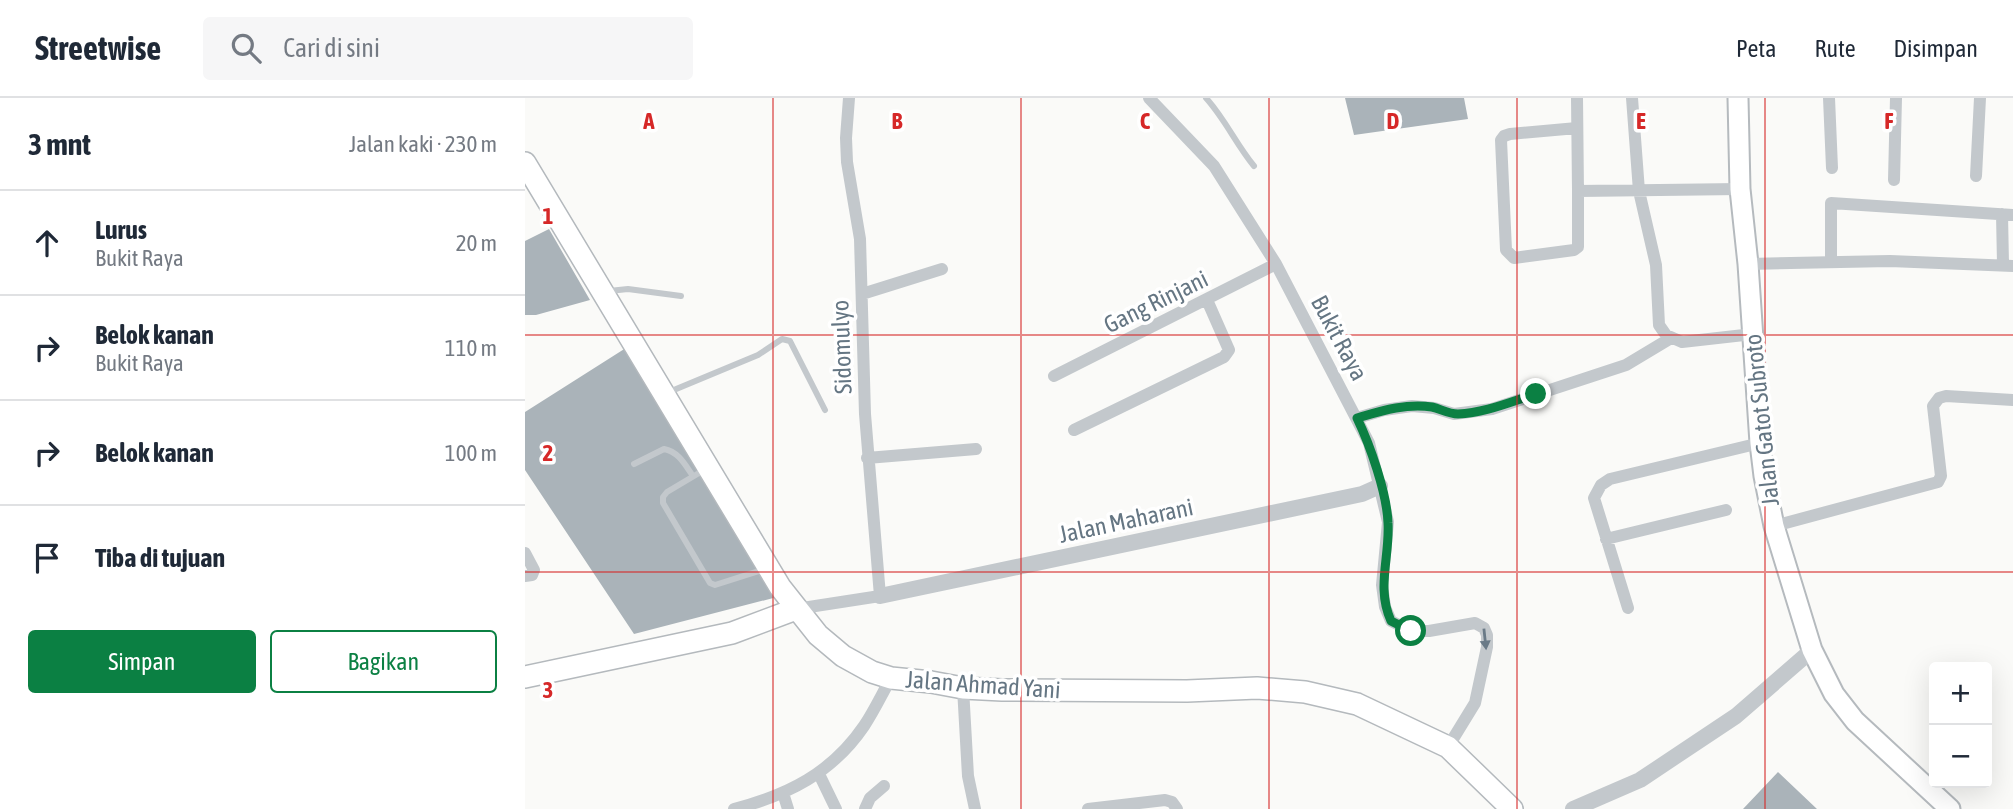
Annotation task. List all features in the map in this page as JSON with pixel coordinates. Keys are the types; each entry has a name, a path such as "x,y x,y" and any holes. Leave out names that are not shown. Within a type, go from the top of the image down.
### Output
{"highway":[{"name":"Jalan Ahmad Yani","path":"525,163 664,394 701,472 796,609 818,635 843,656 872,672 891,678 963,688 1187,691 1257,688 1304,692 1357,704 1448,747 1512,809"},
{"path":"525,677 732,633 796,609"}],"main road":[{"name":"Jalan Gatot Subroto","path":"1738,98 1740,189 1760,443 1775,526 1812,650 1834,694 1855,722 1950,809"}],"street":[{"name":"Sidomulyo","path":"849,98 847,162 860,239 867,458 880,596"},
{"name":"Bukit Raya","path":"1149,98 1214,166 1276,264 1370,443 1388,522 1382,586 1385,607 1391,621 1411,631 1429,631 1475,623 1484,628 1487,647 1475,703 1448,747"},
{"path":"1577,98 1579,247 1574,250 1514,258 1509,256 1506,250 1501,140 1510,134 1577,128"},
{"path":"1632,98 1639,191 1656,265 1658,325 1665,335 1682,342 1753,334"},
{"path":"1829,98 1832,168"},
{"path":"1894,180 1896,98"},
{"path":"1976,176 1980,98"},
{"path":"1578,191 1740,189"},
{"path":"1748,264 1831,261 2008,265 2007,214 1831,203 1831,261"},
{"name":"Gang Rinjani","path":"1054,376 1276,264"},
{"path":"862,294 942,269"},
{"path":"1073,430 1224,357 1229,350 1207,300"},
{"path":"1357,418 1412,406 1434,408 1454,414 1492,409 1626,365 1671,338"},
{"path":"1775,526 1938,482 1941,476 1934,406 1939,398 1946,396 2013,400"},
{"path":"1628,608 1594,498 1601,485 1610,479 1760,443"},
{"path":"867,458 976,449"},
{"name":"Jalan Maharani","path":"880,596 1362,494 1380,486"},
{"path":"1606,539 1726,510"},
{"path":"525,553 534,570 532,575 525,576"},
{"path":"796,609 880,596"},
{"path":"1573,809 1640,780 1736,716 1812,650"},
{"path":"734,809 783,793 819,774 864,726 891,678"},
{"path":"963,688 968,776 975,809"},
{"path":"819,774 836,809"},
{"path":"865,809 870,798 884,786"},
{"path":"783,793 788,809"},
{"path":"1088,809 1165,800 1172,802 1177,809"}],"lane":[{"path":"1206,98 1219,112 1254,166"},
{"path":"603,291 628,289 681,296"},
{"path":"664,394 758,355 782,339 790,341 825,410"},
{"path":"634,464 664,449 676,453 701,472 667,492 663,503 710,583 715,585 768,568"}],"building":[{"path":"1345,98 1464,98 1468,119 1354,135"},
{"path":"549,229 590,300 536,315 525,315 525,241"},
{"path":"629,346 777,597 634,634 525,470 525,412"},
{"path":"1778,772 1817,809 1743,809"}],"route":[{"path":"1411,631 1391,621 1385,607 1382,586 1388,522 1370,443 1357,418 1412,406 1434,408 1454,414 1472,413 1536,394"}]}
